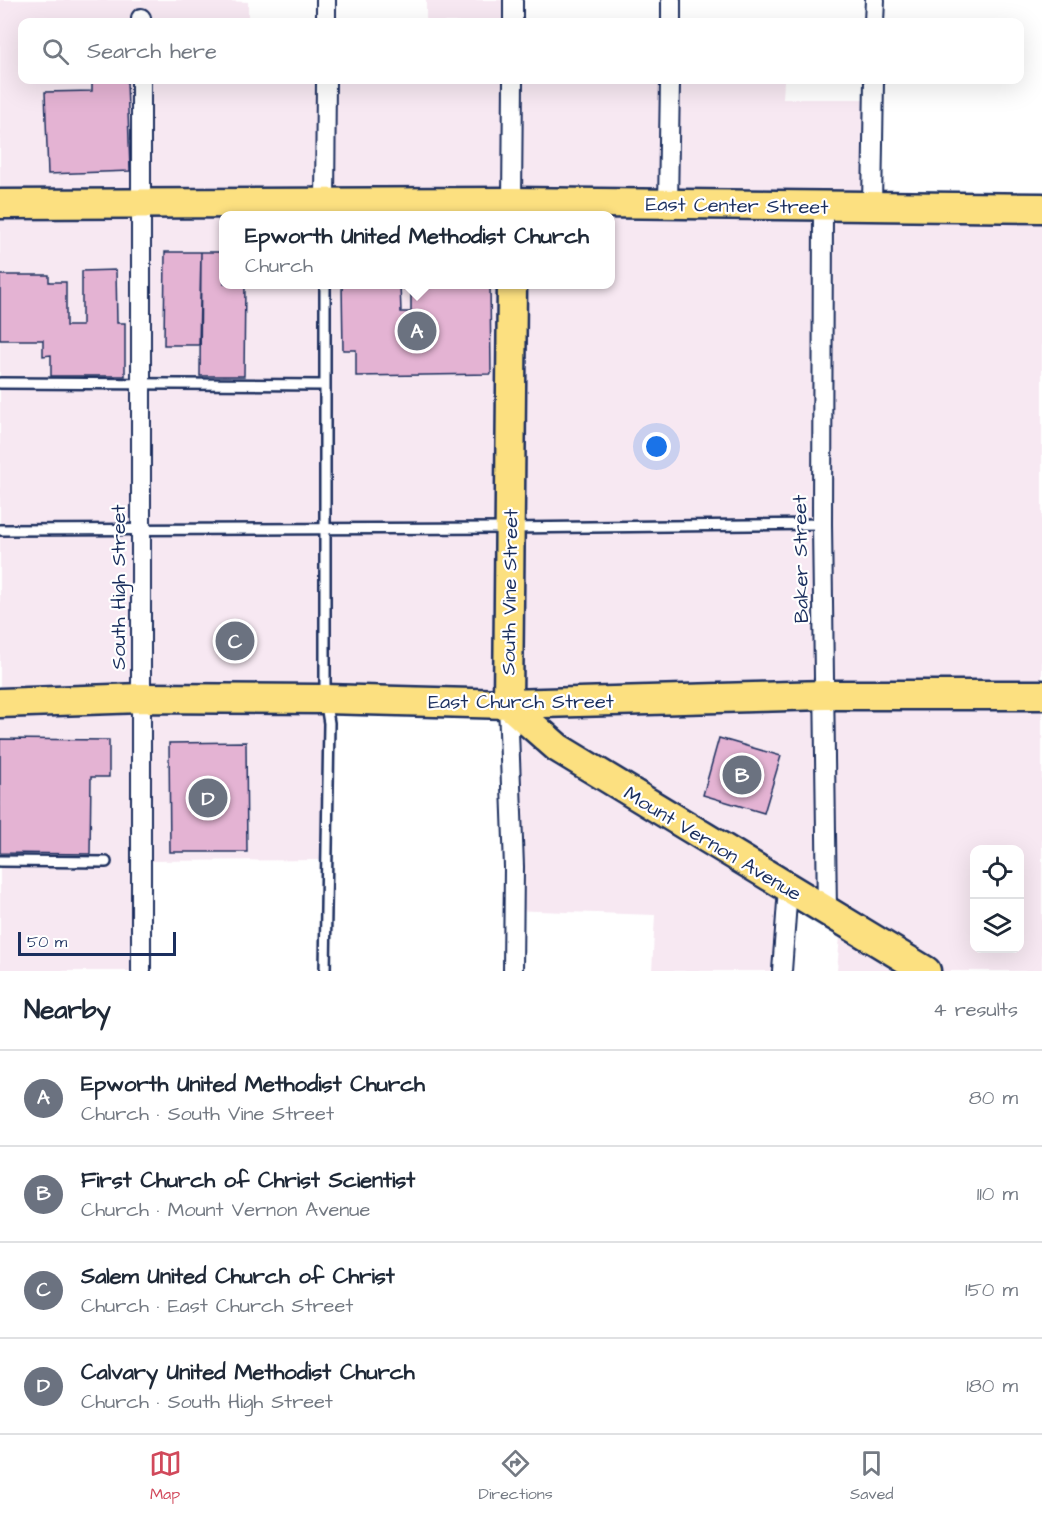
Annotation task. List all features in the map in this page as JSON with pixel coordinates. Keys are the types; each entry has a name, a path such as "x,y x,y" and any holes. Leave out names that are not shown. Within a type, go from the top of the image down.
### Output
{"main road":[{"name":"East Center Street","path":"0,204 142,204 325,209 512,209 668,205 1042,208"},
{"name":"South Vine Street","path":"508,704 512,289"},
{"name":"East Church Street","path":"0,703 141,699 326,699 508,704 825,695 1042,695"},
{"name":"Mount Vernon Avenue","path":"508,704 558,748 922,970"}],"street":[{"path":"326,0 326,18"},
{"path":"513,0 513,18"},
{"path":"671,0 671,18"},
{"path":"874,18 875,0"},
{"name":"South High Street","path":"141,84 141,971"},
{"path":"325,209 326,84"},
{"path":"512,209 513,84"},
{"path":"668,205 670,84"},
{"path":"872,206 874,84"},
{"name":"Baker Street","path":"823,206 822,524 827,912"},
{"name":"South Vine Street","path":"508,704 514,867 513,971"},
{"path":"782,971 788,888"}],"lane":[{"path":"325,289 326,699 328,723 325,971"},
{"path":"0,383 325,385"},
{"path":"0,530 822,524"},
{"path":"0,861 106,862"}],"shaded area":[{"path":"0,0 248,2 248,18 18,18 18,84 784,84 783,99 876,99 875,215 1042,216 1042,971 837,971 841,924 784,890 777,971 652,971 655,915 509,910 504,696 323,696 326,860 139,861 139,971 0,971"},
{"path":"426,0 514,0 513,18 426,18"}],"building":[{"path":"92,84 127,84 130,171 48,174 45,92 92,91"},
{"path":"165,252 201,252 199,345 164,345"},
{"path":"201,252 219,252 219,289 245,289 244,376 200,376"},
{"path":"116,270 117,323 125,323 125,376 51,376 51,355 43,356 43,340 0,340 0,275 49,275 49,282 66,282 66,326 82,326 82,271"},
{"path":"342,289 400,289 401,312 411,312 411,289 490,289 491,374 356,376 356,350 343,350"},
{"path":"719,738 781,756 764,813 703,795"},
{"path":"0,739 109,740 109,777 91,777 90,854 0,853"},
{"path":"246,742 247,852 170,852 169,743"}],"place":[{"name":"Epworth United Methodist Church","path":"417,331"},
{"name":"Salem United Church of Christ","path":"235,641"},
{"name":"First Church of Christ Scientist","path":"742,775"},
{"name":"Calvary United Methodist Church","path":"208,798"}]}
